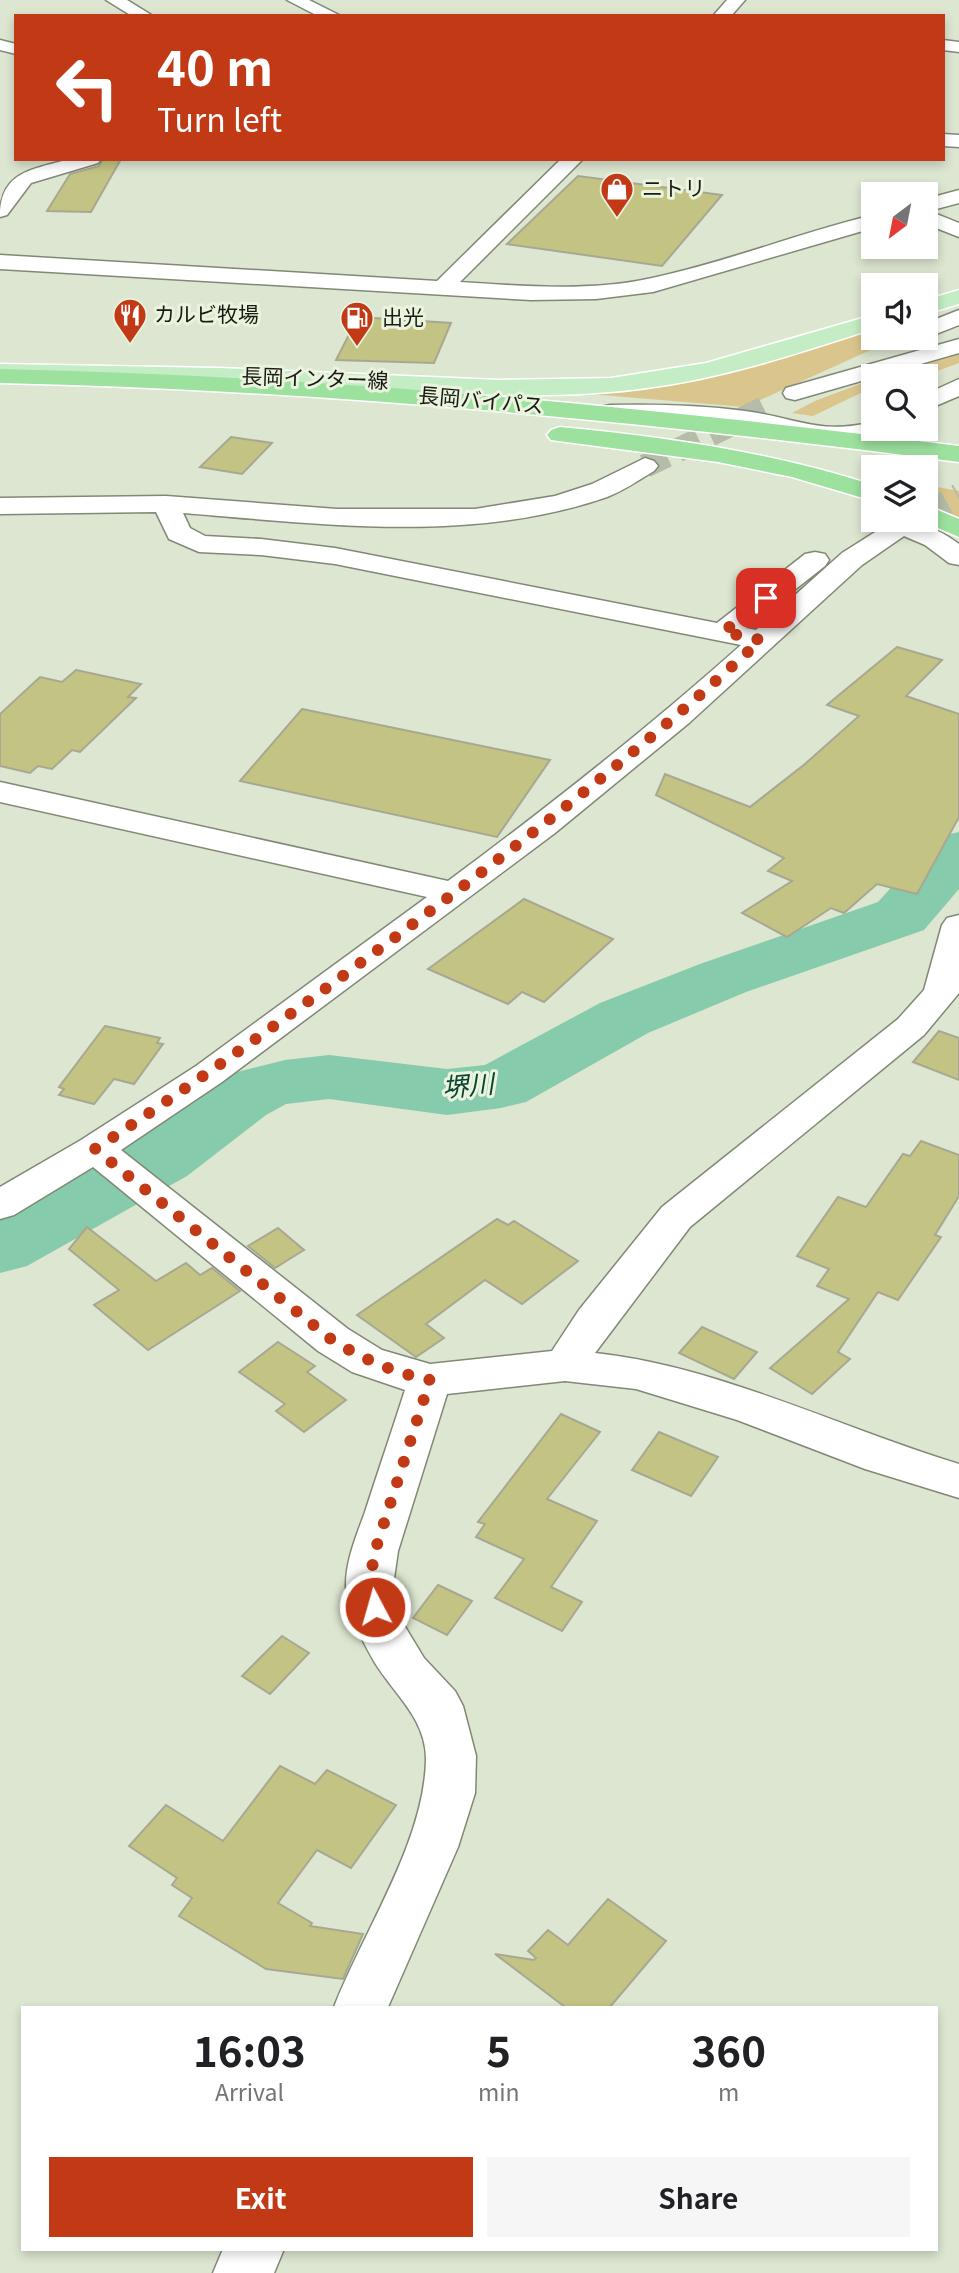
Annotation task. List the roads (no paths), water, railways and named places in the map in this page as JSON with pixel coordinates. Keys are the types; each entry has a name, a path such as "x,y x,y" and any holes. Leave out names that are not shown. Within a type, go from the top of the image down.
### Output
{"highway":[{"name":"長岡バイパス","path":"0,376 321,388 610,412 806,434 892,455"},
{"name":"長岡バイパス","path":"0,394 167,399 458,415 861,456"},
{"path":"167,399 323,414"},
{"path":"542,433 726,455 796,470 861,489"},
{"name":"長岡バイパス","path":"938,458 959,454"},
{"name":"長岡バイパス","path":"938,467 959,473"},
{"path":"938,519 959,529"}],"main road":[{"path":"938,303 959,297"},
{"name":"長岡インター線","path":"0,371 283,377 489,387 576,387 646,381 723,368 861,326"}],"street":[{"path":"114,0 141,14"},
{"path":"295,0 328,14"},
{"path":"723,14 737,0"},
{"path":"0,177 24,179 84,161"},
{"path":"442,288 571,161"},
{"path":"0,211 24,179"},
{"path":"938,203 959,197"},
{"path":"938,222 959,231"},
{"path":"0,262 531,293 626,290 653,285 861,224"},
{"path":"938,326 959,317"},
{"path":"795,393 959,346"},
{"path":"767,407 840,376 891,350"},
{"path":"938,396 959,386"},
{"path":"806,434 838,435 861,431"},
{"path":"888,441 909,455"},
{"path":"0,506 166,504 337,517 475,517 569,500 601,490 645,466"},
{"path":"166,504 179,533 199,544 261,547 335,556 761,640"},
{"path":"723,632 851,532 861,530"},
{"path":"0,1205 118,1167 209,1074 543,826 678,716 852,559 877,532"},
{"path":"914,532 935,538 959,557"},
{"path":"0,792 454,893"},
{"path":"565,1366 594,1321 676,1217 911,1027 942,993 959,925"},
{"path":"118,1167 332,1340 368,1361 406,1375 430,1380 565,1366 636,1373 752,1408 881,1457 959,1481"},
{"path":"361,2006 432,1847 449,1793 451,1756 438,1706 407,1672 381,1630 369,1585 375,1551 430,1380"},
{"path":"243,2273 253,2251"}],"waterway":[{"name":"堺川","path":"0,1247 161,1159 241,1099 262,1088 285,1082 329,1077 447,1092 501,1086 624,1018 723,978 901,916 917,901 959,850"}],"tunnel":[{"path":"645,466 767,407"},
{"path":"938,507 959,495"}],"place":[{"name":"ニトリ","path":"617,219"},
{"name":"カルビ牧場","path":"130,345"},
{"name":"出光","path":"357,348"}]}
